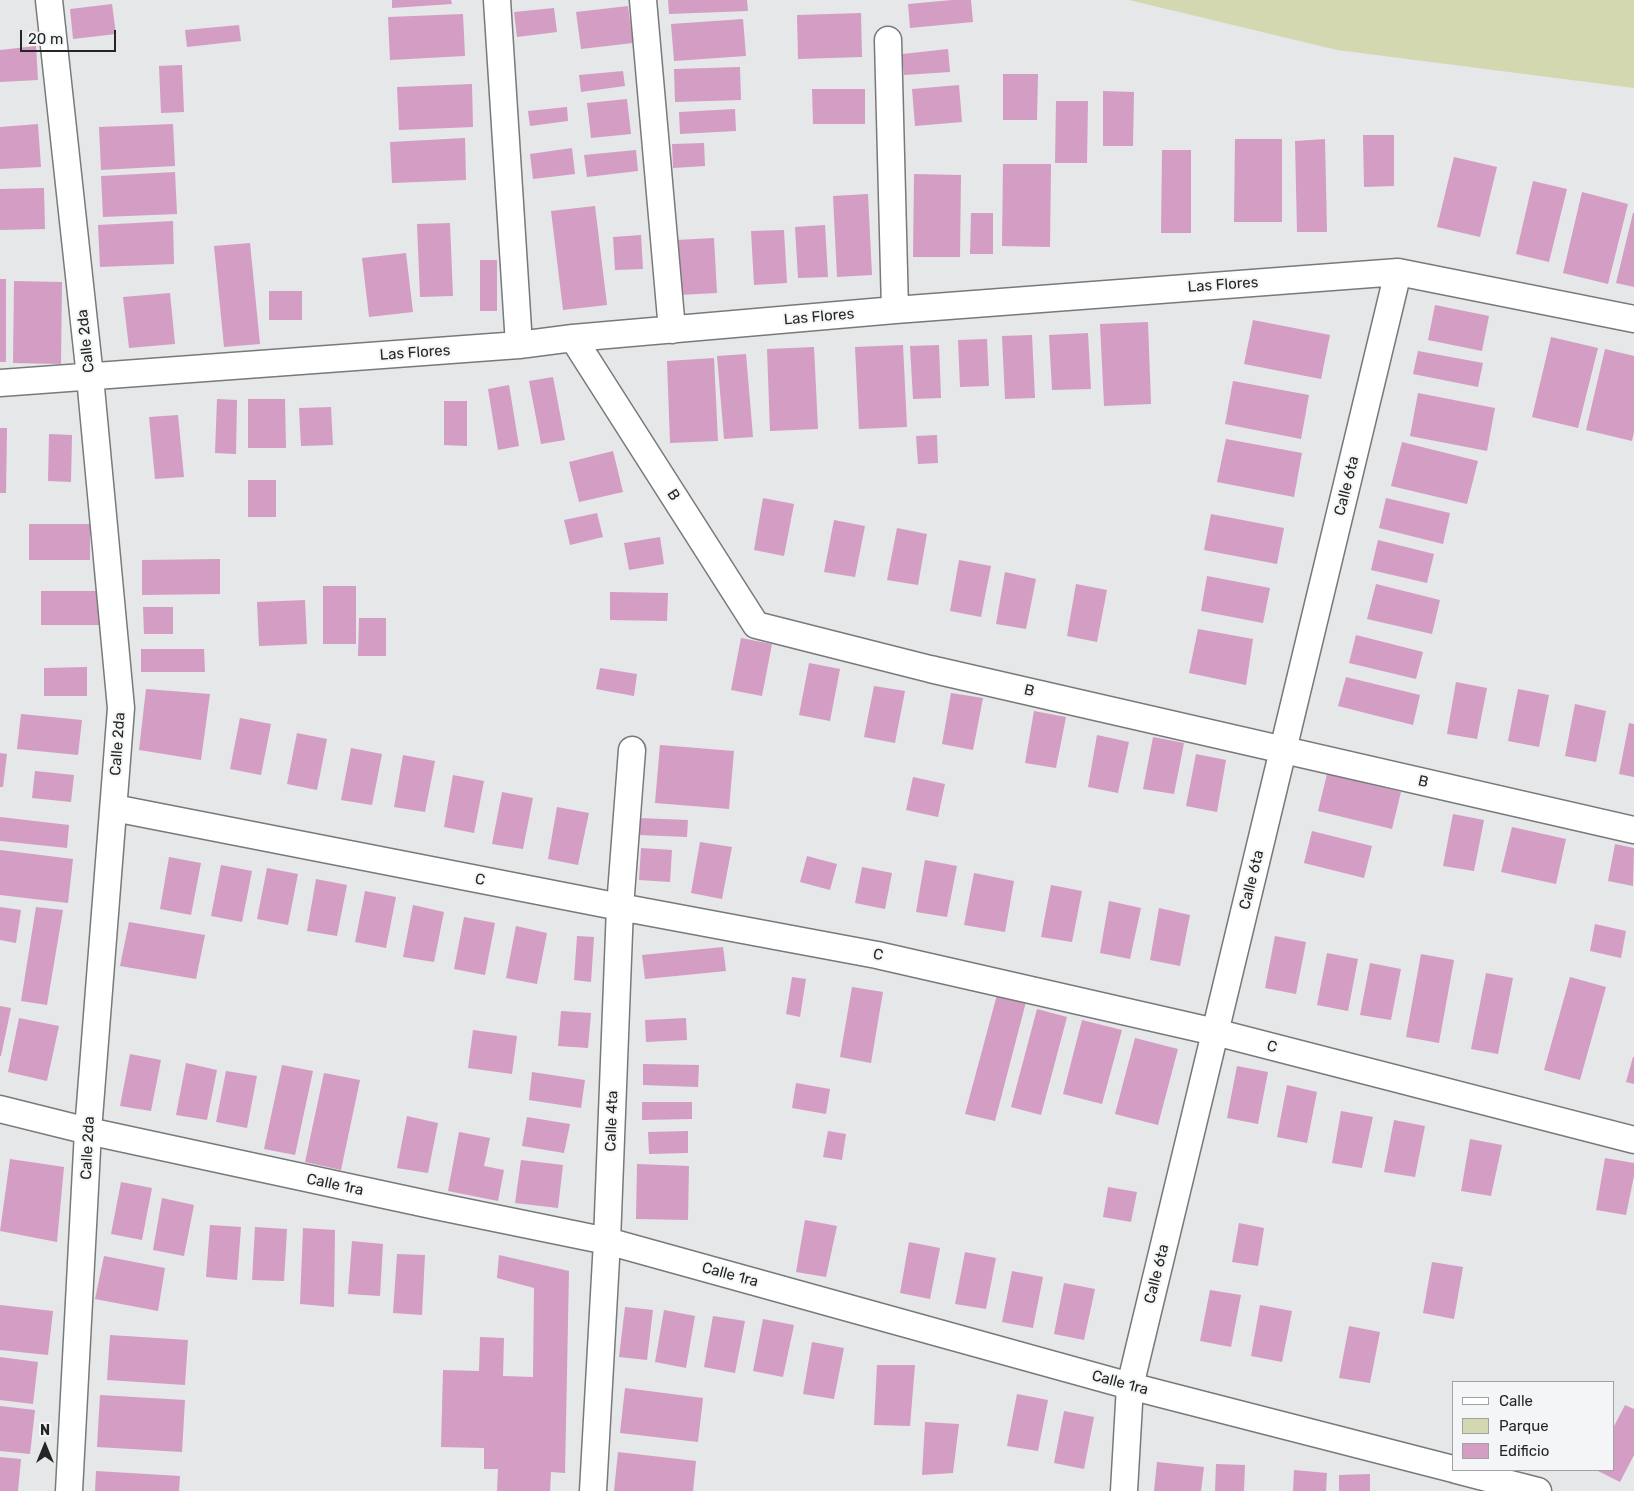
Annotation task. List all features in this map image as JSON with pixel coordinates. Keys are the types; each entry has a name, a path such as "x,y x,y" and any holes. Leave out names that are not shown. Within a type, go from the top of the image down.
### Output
{"street":[{"name":"Calle 2da","path":"49,0 90,377 121,708 88,1131 69,1491"},
{"path":"497,0 519,345"},
{"path":"642,0 672,330"},
{"path":"888,40 895,310"},
{"name":"Las Flores","path":"0,384 519,345 573,338 895,310 1398,272 1634,319"},
{"name":"Calle 6ta","path":"1124,1491 1130,1386 1398,272"},
{"name":"B","path":"573,338 756,625 940,671 1634,830"},
{"name":"Calle 4ta","path":"593,1491 607,1241 620,907 632,750"},
{"name":"C","path":"114,808 877,955 1215,1032 1634,1140"},
{"name":"Calle 1ra","path":"0,1110 88,1131 607,1241 1130,1386 1452,1468"},
{"name":"Calle 1ra","path":"1462,1471 1538,1491"}],"green space":[{"path":"1129,0 1634,0 1634,88 1337,50"}],"building":[{"path":"392,0 451,0 452,4 392,8"},
{"path":"668,0 747,0 748,11 669,14"},
{"path":"971,0 973,22 910,28 908,4"},
{"path":"112,4 116,34 73,39 70,9"},
{"path":"628,6 633,43 581,49 576,12"},
{"path":"554,8 557,32 517,37 514,12"},
{"path":"861,13 862,57 798,59 797,15"},
{"path":"463,14 465,56 390,60 388,17"},
{"path":"743,19 746,56 674,61 671,24"},
{"path":"239,25 241,41 187,47 185,30"},
{"path":"36,46 38,80 0,82 0,50"},
{"path":"948,49 950,72 904,75 902,54"},
{"path":"182,65 184,112 161,113 159,66"},
{"path":"740,67 741,100 675,102 674,69"},
{"path":"623,71 625,86 581,92 579,75"},
{"path":"1003,74 1038,74 1037,120 1003,120"},
{"path":"472,84 473,127 399,130 397,87"},
{"path":"959,85 962,122 915,126 912,89"},
{"path":"812,89 865,89 865,124 813,124"},
{"path":"1103,91 1134,92 1133,146 1103,146"},
{"path":"627,99 631,134 591,138 587,103"},
{"path":"1056,101 1088,101 1087,163 1055,163"},
{"path":"567,107 568,121 530,126 528,111"},
{"path":"735,109 736,131 680,134 679,112"},
{"path":"38,124 41,167 0,169 0,127"},
{"path":"173,124 175,166 101,170 99,127"},
{"path":"1363,135 1394,135 1394,186 1364,187"},
{"path":"465,138 466,180 392,183 390,142"},
{"path":"1235,139 1282,139 1282,222 1234,222"},
{"path":"1325,139 1327,232 1297,232 1295,141"},
{"path":"704,143 705,166 673,168 672,144"},
{"path":"572,148 575,174 533,179 530,154"},
{"path":"636,150 638,171 587,177 584,155"},
{"path":"1162,150 1191,150 1191,233 1161,233"},
{"path":"1454,157 1497,167 1480,237 1437,227"},
{"path":"1003,164 1051,164 1050,247 1002,246"},
{"path":"175,172 177,214 103,217 101,176"},
{"path":"914,174 961,175 960,257 913,257"},
{"path":"1533,181 1567,189 1549,262 1516,254"},
{"path":"44,188 45,229 0,230 0,189"},
{"path":"1582,192 1628,204 1608,284 1563,273"},
{"path":"868,194 872,275 837,277 833,196"},
{"path":"595,206 607,305 563,310 551,211"},
{"path":"971,213 993,213 993,254 970,254"},
{"path":"1634,213 1634,287 1616,283"},
{"path":"173,221 174,264 100,267 98,225"},
{"path":"450,223 453,296 420,297 417,224"},
{"path":"825,225 828,277 798,278 795,227"},
{"path":"784,230 787,283 754,285 751,231"},
{"path":"641,235 643,269 615,270 613,237"},
{"path":"714,238 717,293 679,295 676,240"},
{"path":"250,243 260,344 224,347 214,246"},
{"path":"406,253 413,312 369,317 362,258"},
{"path":"480,260 497,260 497,311 480,311"},
{"path":"0,279 6,279 6,362 0,362"},
{"path":"14,281 62,282 61,364 13,363"},
{"path":"269,291 302,291 302,320 269,320"},
{"path":"170,293 175,344 129,348 123,297"},
{"path":"1435,305 1489,316 1482,351 1428,340"},
{"path":"1253,320 1330,335 1321,379 1244,364"},
{"path":"1148,322 1151,404 1104,406 1100,324"},
{"path":"1088,333 1091,389 1052,390 1049,335"},
{"path":"1032,335 1035,398 1005,399 1002,336"},
{"path":"1551,337 1598,348 1578,428 1532,417"},
{"path":"987,339 989,386 960,387 958,340"},
{"path":"903,345 907,427 859,429 855,347"},
{"path":"939,345 941,398 913,399 910,346"},
{"path":"814,347 818,429 770,431 767,349"},
{"path":"1605,349 1634,356 1634,432 1632,441 1586,430"},
{"path":"1418,351 1483,363 1478,387 1413,374"},
{"path":"746,354 753,437 724,439 717,356"},
{"path":"714,358 718,441 670,443 667,361"},
{"path":"553,377 565,440 541,444 529,381"},
{"path":"1233,381 1309,395 1301,439 1225,424"},
{"path":"509,385 519,446 498,450 488,389"},
{"path":"1418,393 1495,408 1487,451 1410,436"},
{"path":"217,399 237,400 236,454 215,453"},
{"path":"248,399 285,399 286,448 248,448"},
{"path":"444,401 467,401 467,446 444,445"},
{"path":"331,407 333,445 301,446 299,408"},
{"path":"178,415 184,477 155,479 149,417"},
{"path":"0,428 7,428 6,493 0,493"},
{"path":"49,434 72,435 71,482 48,481"},
{"path":"937,435 938,463 918,464 916,436"},
{"path":"1226,439 1302,453 1294,497 1217,482"},
{"path":"1402,442 1478,461 1467,504 1391,486"},
{"path":"613,451 623,492 579,502 569,462"},
{"path":"248,480 276,480 276,517 248,517"},
{"path":"763,498 794,504 784,556 754,550"},
{"path":"1386,498 1450,513 1443,544 1379,528"},
{"path":"597,513 603,537 570,545 564,520"},
{"path":"1211,514 1284,528 1277,564 1204,550"},
{"path":"834,520 865,526 855,577 824,572"},
{"path":"29,524 90,524 90,560 29,560"},
{"path":"897,528 927,534 918,585 887,580"},
{"path":"660,537 664,564 629,570 624,543"},
{"path":"1378,540 1434,554 1427,583 1371,570"},
{"path":"220,559 220,594 142,595 142,560"},
{"path":"959,560 991,566 981,617 950,611"},
{"path":"1005,572 1036,579 1026,629 996,624"},
{"path":"1207,576 1270,588 1263,623 1201,611"},
{"path":"1076,584 1107,590 1097,642 1067,636"},
{"path":"1376,584 1440,600 1432,634 1367,619"},
{"path":"323,586 356,586 356,644 323,644"},
{"path":"41,591 100,591 100,625 41,625"},
{"path":"610,592 668,593 667,621 610,620"},
{"path":"305,600 307,644 259,646 257,602"},
{"path":"143,607 173,607 173,634 144,634"},
{"path":"359,618 386,618 386,656 358,656"},
{"path":"1198,629 1253,639 1246,685 1189,673"},
{"path":"1356,635 1423,652 1416,679 1349,663"},
{"path":"741,638 772,644 762,696 731,690"},
{"path":"141,649 204,649 205,672 141,672"},
{"path":"809,663 840,669 830,721 799,715"},
{"path":"87,667 87,696 44,696 44,668"},
{"path":"600,668 637,674 634,696 596,689"},
{"path":"1346,677 1420,695 1413,725 1338,706"},
{"path":"1456,682 1487,688 1477,739 1447,734"},
{"path":"874,686 905,691 895,743 864,737"},
{"path":"146,689 210,694 201,760 139,750"},
{"path":"1518,689 1549,695 1539,747 1508,741"},
{"path":"951,693 983,698 973,750 942,744"},
{"path":"1575,704 1606,711 1596,762 1565,756"},
{"path":"1034,711 1066,717 1056,768 1025,763"},
{"path":"21,714 82,720 78,755 17,749"},
{"path":"240,718 271,724 261,775 230,769"},
{"path":"1629,723 1634,724 1634,777 1619,774"},
{"path":"297,733 327,739 317,790 287,784"},
{"path":"1097,735 1129,742 1118,793 1088,787"},
{"path":"1153,737 1184,743 1174,794 1143,789"},
{"path":"660,745 734,751 729,809 655,803"},
{"path":"351,748 382,754 372,805 341,800"},
{"path":"0,753 7,754 3,787 0,787"},
{"path":"1196,754 1226,760 1217,812 1186,806"},
{"path":"403,755 435,761 425,812 394,807"},
{"path":"35,771 74,775 71,802 32,798"},
{"path":"1327,774 1401,792 1392,829 1318,811"},
{"path":"453,775 484,781 474,833 444,827"},
{"path":"913,777 945,784 938,817 906,810"},
{"path":"502,792 533,798 523,849 492,844"},
{"path":"557,807 589,813 578,865 548,859"},
{"path":"1453,814 1484,820 1474,871 1443,866"},
{"path":"0,817 69,825 67,848 0,841"},
{"path":"639,818 688,820 687,837 638,835"},
{"path":"1512,827 1566,839 1556,884 1501,872"},
{"path":"1312,831 1372,846 1364,878 1304,863"},
{"path":"700,842 732,847 722,899 691,893"},
{"path":"1615,844 1634,848 1633,886 1608,881"},
{"path":"641,848 672,850 670,882 639,880"},
{"path":"0,850 73,859 68,903 0,895"},
{"path":"807,856 837,864 830,890 800,882"},
{"path":"169,857 201,863 191,915 160,909"},
{"path":"925,860 957,866 947,917 916,912"},
{"path":"221,865 252,871 242,922 211,916"},
{"path":"862,867 892,873 885,909 855,903"},
{"path":"267,868 298,874 288,925 257,919"},
{"path":"974,873 1014,881 1005,932 964,925"},
{"path":"316,879 347,885 337,936 307,931"},
{"path":"1051,885 1082,891 1072,942 1041,937"},
{"path":"365,891 396,897 386,948 355,942"},
{"path":"1109,901 1141,908 1130,959 1100,953"},
{"path":"413,905 444,912 434,962 403,957"},
{"path":"0,907 21,910 16,943 0,940"},
{"path":"36,907 63,910 47,1005 21,1001"},
{"path":"1159,908 1190,915 1180,966 1150,960"},
{"path":"464,917 495,923 485,975 454,969"},
{"path":"129,922 205,935 196,979 120,966"},
{"path":"1595,924 1626,931 1621,958 1590,951"},
{"path":"516,926 547,933 537,984 506,978"},
{"path":"577,936 594,937 591,982 574,980"},
{"path":"1275,936 1306,942 1296,994 1265,988"},
{"path":"723,947 726,971 645,979 642,955"},
{"path":"1327,953 1358,959 1348,1011 1317,1005"},
{"path":"1421,954 1454,960 1439,1043 1406,1037"},
{"path":"1370,963 1401,969 1391,1020 1360,1015"},
{"path":"1486,973 1513,978 1498,1054 1471,1049"},
{"path":"792,977 806,979 800,1017 786,1014"},
{"path":"1570,977 1606,987 1580,1080 1544,1070"},
{"path":"852,987 883,992 871,1063 840,1057"},
{"path":"998,991 1027,998 995,1121 965,1114"},
{"path":"0,1006 11,1008 1,1056 0,1056"},
{"path":"1037,1009 1067,1017 1041,1115 1011,1107"},
{"path":"561,1011 591,1013 588,1048 558,1046"},
{"path":"19,1018 59,1026 47,1081 8,1072"},
{"path":"686,1018 687,1040 646,1042 645,1020"},
{"path":"1082,1020 1122,1030 1102,1104 1063,1094"},
{"path":"473,1030 517,1036 512,1074 468,1068"},
{"path":"1135,1038 1178,1049 1158,1125 1115,1114"},
{"path":"130,1054 161,1060 151,1111 120,1106"},
{"path":"1634,1057 1634,1084 1626,1082"},
{"path":"186,1063 217,1070 207,1120 176,1115"},
{"path":"643,1064 699,1065 698,1087 643,1085"},
{"path":"282,1065 313,1071 295,1155 264,1149"},
{"path":"1237,1066 1268,1072 1258,1124 1227,1118"},
{"path":"226,1071 257,1076 247,1128 216,1122"},
{"path":"532,1072 585,1080 581,1108 529,1100"},
{"path":"324,1073 360,1080 341,1170 305,1162"},
{"path":"796,1083 830,1089 826,1114 792,1108"},
{"path":"1287,1085 1317,1092 1307,1143 1277,1137"},
{"path":"642,1102 692,1102 692,1119 642,1120"},
{"path":"1341,1111 1373,1117 1362,1168 1332,1163"},
{"path":"407,1116 438,1123 428,1173 397,1168"},
{"path":"527,1117 570,1124 564,1153 522,1146"},
{"path":"1394,1120 1425,1126 1415,1177 1384,1172"},
{"path":"688,1131 688,1153 649,1154 648,1132"},
{"path":"828,1131 846,1134 842,1160 823,1157"},
{"path":"459,1132 490,1138 484,1166 504,1170 498,1201 448,1191"},
{"path":"1470,1139 1502,1145 1491,1196 1461,1191"},
{"path":"1605,1158 1634,1163 1634,1176 1626,1215 1596,1210"},
{"path":"10,1159 64,1167 57,1242 0,1231"},
{"path":"521,1160 563,1165 558,1208 515,1203"},
{"path":"637,1164 689,1166 688,1220 636,1219"},
{"path":"121,1182 152,1188 142,1240 111,1234"},
{"path":"1108,1187 1137,1192 1131,1222 1103,1217"},
{"path":"162,1198 194,1205 184,1256 153,1250"},
{"path":"805,1220 837,1226 826,1277 796,1272"},
{"path":"1239,1223 1264,1228 1258,1266 1232,1262"},
{"path":"210,1225 241,1227 237,1280 206,1277"},
{"path":"255,1227 287,1229 284,1281 252,1280"},
{"path":"303,1228 335,1230 334,1307 300,1304"},
{"path":"352,1241 383,1244 380,1296 348,1294"},
{"path":"909,1242 940,1248 930,1299 900,1293"},
{"path":"965,1252 996,1258 986,1309 955,1304"},
{"path":"397,1254 425,1255 422,1315 393,1313"},
{"path":"499,1255 569,1271 565,1473 551,1472 550,1491 497,1491 498,1469 484,1469 484,1448 441,1447 443,1370 479,1371 480,1337 504,1338 503,1376 533,1377 534,1288 497,1278"},
{"path":"104,1256 165,1268 158,1311 95,1299"},
{"path":"1432,1262 1463,1267 1454,1319 1423,1313"},
{"path":"1012,1271 1043,1277 1033,1328 1002,1322"},
{"path":"1064,1283 1095,1289 1084,1340 1054,1334"},
{"path":"1210,1290 1241,1295 1231,1347 1200,1341"},
{"path":"0,1305 53,1311 48,1355 0,1350"},
{"path":"1260,1305 1292,1311 1282,1362 1251,1356"},
{"path":"625,1307 653,1310 647,1360 619,1357"},
{"path":"664,1310 695,1316 686,1368 655,1362"},
{"path":"713,1316 745,1321 735,1373 704,1367"},
{"path":"763,1319 794,1325 783,1377 753,1371"},
{"path":"1349,1326 1380,1332 1370,1383 1339,1378"},
{"path":"110,1335 188,1340 185,1385 107,1380"},
{"path":"812,1342 844,1348 834,1399 803,1394"},
{"path":"0,1357 38,1362 33,1404 0,1400"},
{"path":"877,1365 915,1365 910,1426 874,1425"},
{"path":"625,1388 703,1398 698,1442 620,1433"},
{"path":"1017,1394 1048,1400 1038,1451 1007,1446"},
{"path":"100,1395 185,1400 182,1452 97,1447"},
{"path":"1625,1405 1634,1409 1634,1455 1620,1482 1598,1471 1614,1471 1614,1426"},
{"path":"0,1406 35,1410 30,1454 0,1451"},
{"path":"1064,1411 1094,1417 1084,1469 1054,1463"},
{"path":"925,1422 959,1424 953,1473 922,1475"},
{"path":"618,1452 696,1461 693,1491 614,1491"},
{"path":"0,1457 21,1459 18,1491 0,1491"},
{"path":"1157,1462 1204,1467 1201,1491 1154,1491"},
{"path":"1216,1464 1245,1465 1244,1491 1215,1491"},
{"path":"1294,1470 1327,1473 1326,1491 1293,1491"},
{"path":"96,1471 180,1476 179,1491 95,1491"},
{"path":"1370,1474 1370,1491 1339,1491 1339,1475"}]}
